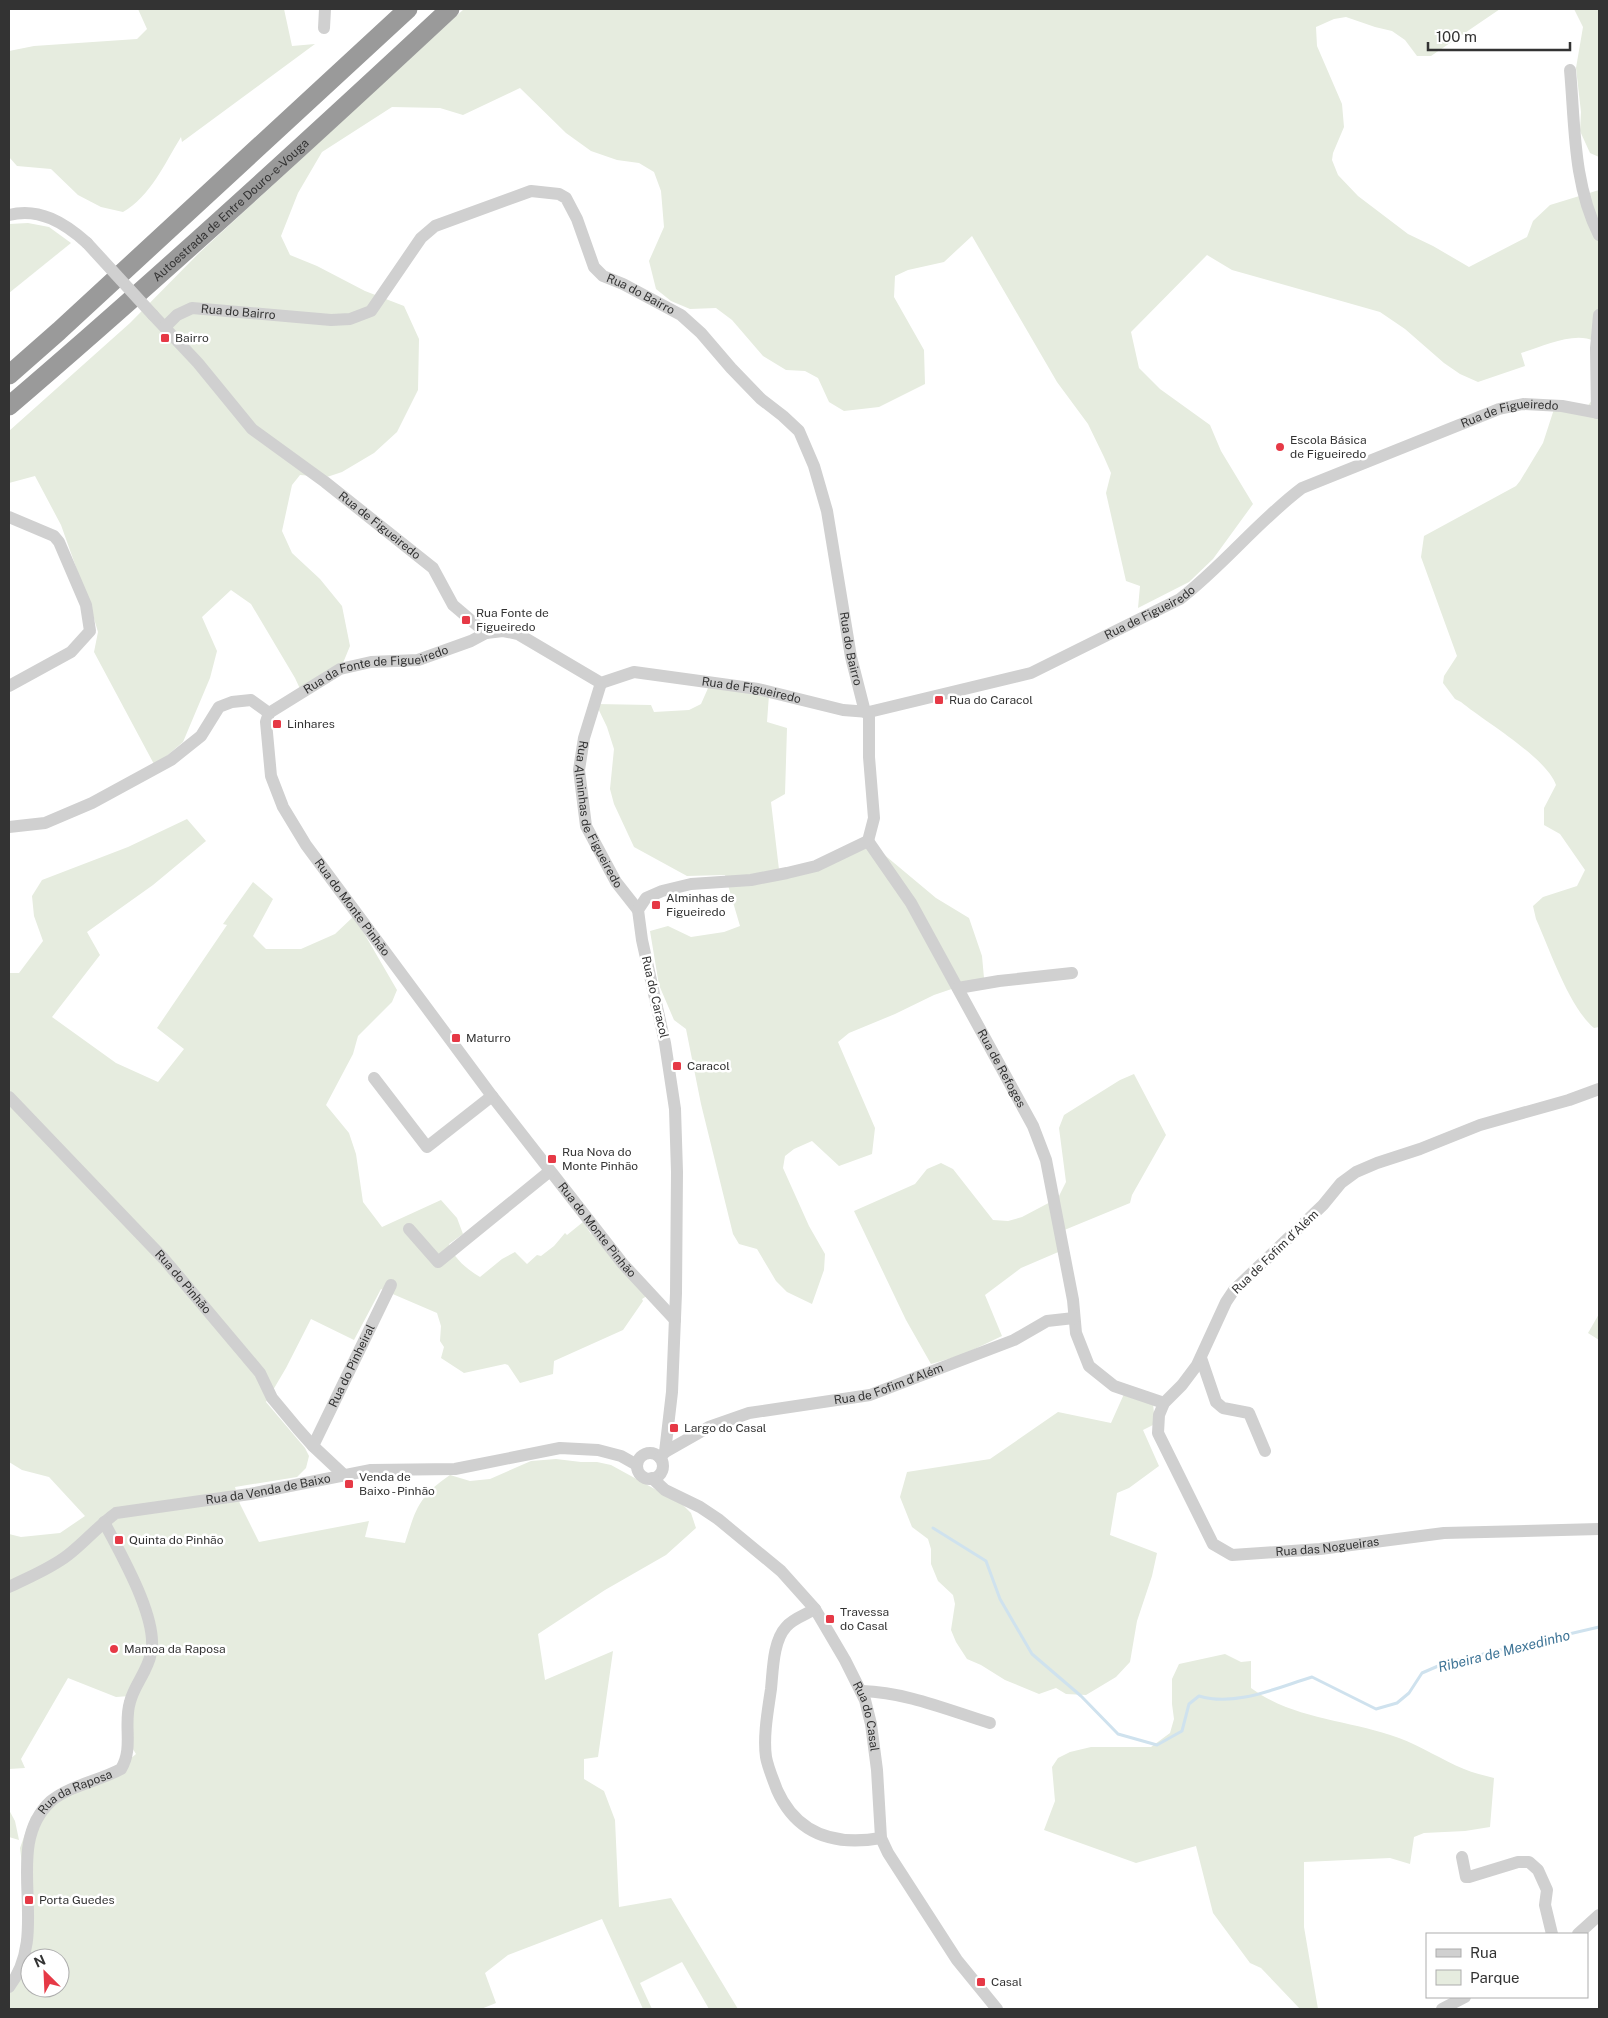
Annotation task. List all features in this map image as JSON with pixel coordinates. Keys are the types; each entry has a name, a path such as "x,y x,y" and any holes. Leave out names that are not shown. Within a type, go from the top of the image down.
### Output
{"highway":[{"path":"9,375 408,9"},
{"name":"Autoestrada de Entre Douro-e-Vouga","path":"9,406 172,264 450,9"}],"street":[{"path":"324,28 325,9"},
{"path":"1570,70 1578,170 1590,218 1599,235"},
{"name":"Rua do Bairro","path":"165,327 177,315 192,308 331,320 350,319 371,311 420,238 435,226 531,191 559,194 566,198 577,219 594,267 603,276 623,284 681,315 761,399 783,416 798,431 814,466 827,511 851,657 867,712"},
{"name":"Rua de Figueiredo","path":"9,215 19,212 46,216 72,229 198,363 252,429 325,482 433,568 452,605 486,633"},
{"path":"1598,413 1596,348 1599,315"},
{"name":"Rua de Figueiredo","path":"601,683 634,672 758,689 843,710 867,712 1031,673 1180,599 1202,582 1283,502 1302,488 1499,409 1523,404 1562,406 1598,413"},
{"path":"9,518 54,536 59,542 86,605 90,631 71,652 9,686"},
{"path":"486,633 503,631 518,634 601,683"},
{"name":"Rua da Fonte de Figueiredo","path":"269,713 340,669 371,662 418,660 471,642 486,633"},
{"name":"Rua Alminhas de Figueiredo","path":"601,683 584,738 579,770 586,826 616,882 638,910"},
{"path":"9,827 45,823 92,803 171,760 201,736 219,707 232,702 251,700 269,713"},
{"path":"638,910 646,898 662,891 691,884 751,880 816,866 868,841 874,818 867,712"},
{"name":"Rua do Monte Pinhão","path":"269,713 266,722 271,776 283,807 306,845 550,1171 623,1264 675,1320"},
{"name":"Rua de Refoges","path":"868,841 911,903 1033,1126 1046,1160 1066,1262 1074,1318"},
{"name":"Rua do Caracol","path":"638,910 642,940 666,1043 675,1109 677,1172 675,1320 672,1392 662,1455"},
{"path":"958,988 999,981 1072,973"},
{"path":"374,1078 427,1147 492,1096"},
{"name":"Rua de Fofim d´Além","path":"1164,1403 1182,1385 1201,1358 1226,1302 1234,1290 1323,1205 1341,1183 1356,1172 1377,1162 1420,1149 1480,1125 1569,1100 1599,1089"},
{"name":"Rua do Pinhão","path":"9,1097 164,1259 260,1373 272,1398 313,1446 346,1476"},
{"path":"409,1229 438,1262 550,1171"},
{"name":"Rua do Pinheiral","path":"313,1446 391,1285"},
{"path":"1074,1318 1076,1332 1089,1366 1114,1386 1164,1403"},
{"name":"Rua de Fofim d´Além","path":"662,1455 708,1427 749,1413 870,1395 1014,1340 1047,1321 1074,1318"},
{"path":"1201,1358 1216,1402 1223,1408 1249,1413 1265,1451"},
{"name":"Rua das Nogueiras","path":"1164,1403 1159,1415 1158,1433 1213,1544 1232,1555 1320,1549 1444,1533 1599,1529"},
{"name":"Rua da Venda de Baixo","path":"9,1587 53,1566 69,1555 116,1513 250,1494 371,1470 454,1468 560,1448 598,1450 621,1456 637,1465"},
{"path":"647,1453 662,1455 661,1471 652,1478 641,1475 637,1465 639,1458 647,1453"},
{"name":"Rua do Casal","path":"652,1478 665,1490 700,1506 718,1519 781,1571 815,1609 846,1660 862,1691 871,1724 877,1770 881,1838 888,1853 957,1960 997,2009"},
{"name":"Rua da Raposa","path":"9,1987 17,1973 25,1948 27,1930 22,1851 31,1825 39,1812 52,1800 121,1769 126,1761 128,1748 129,1703 152,1652 152,1632 146,1611 104,1522"},
{"path":"815,1609 786,1626 775,1648 766,1756 772,1777 790,1812 802,1825 817,1833 835,1839 862,1841 881,1838"},
{"path":"862,1691 900,1696 990,1723"},
{"path":"1462,1857 1466,1877 1518,1862 1529,1862 1538,1870 1547,1890 1545,1905 1552,1933"},
{"path":"1579,1933 1597,1920"},
{"path":"1442,2009 1463,1998"}],"green space":[{"path":"138,9 284,9 292,46 315,44 182,142 181,137 149,189 133,206 123,212 101,207 78,195 51,169 17,166 9,157 9,51 34,46 137,39 147,29"},
{"path":"464,9 1500,9 1431,56 1417,56 1405,40 1392,31 1346,17 1334,19 1316,27 1317,46 1342,104 1344,127 1332,160 1338,175 1358,196 1408,234 1469,267 1527,237 1533,221 1550,205 1599,190 1599,1027 1594,1028 1585,1019 1568,992 1536,919 1533,906 1543,897 1577,886 1585,870 1560,834 1544,825 1544,808 1556,785 1541,763 1514,740 1455,699 1443,683 1444,676 1457,656 1421,557 1424,536 1516,486 1543,443 1555,406 1587,407 1592,400 1594,341 1586,338 1568,339 1521,353 1525,366 1478,382 1460,374 1444,363 1405,329 1380,312 1232,270 1207,255 1131,332 1139,368 1160,389 1210,425 1221,451 1253,504 1213,559 1189,582 1138,608 1140,586 1126,581 1106,493 1111,473 1104,457 1088,424 1057,382 972,236 944,262 908,270 895,276 894,297 924,350 925,384 879,407 844,411 829,402 818,378 805,371 786,370 763,356 732,320 716,308 690,309 671,301 656,289 649,261 664,227 661,191 654,172 639,163 617,160 591,151 566,133 520,88 463,115 440,108 392,107 322,152 298,193 281,236 290,255 317,266 365,291 404,306 419,339 418,390 397,432 374,453 342,472 327,477 300,475 292,485 282,531 292,553 320,579 342,606 350,646 343,663 302,693 251,604 231,590 202,617 217,651 210,678 183,742 155,766 94,652 98,632 61,525 35,476 9,483 9,431 130,323 198,254"},
{"path":"1574,9 1599,9 1599,157 1590,153 1580,131 1581,112 1576,68 1583,27"},
{"path":"28,223 49,227 71,243 9,293 9,224"},
{"path":"709,686 769,695 767,722 787,728 785,794 771,802 780,878 869,842 936,898 969,918 982,956 984,978 934,995 849,1033 838,1042 875,1128 872,1154 839,1166 812,1141 794,1149 785,1156 783,1168 809,1226 825,1254 824,1270 812,1304 787,1292 776,1281 757,1249 739,1244 733,1234 701,1104 686,1029 674,1020 659,985 650,931 668,926 691,937 724,932 740,926 725,875 687,876 634,847 614,804 610,789 614,749 607,727 596,704 651,705 654,712 689,710 701,704"},
{"path":"187,819 206,841 153,885 87,932 100,955 52,1017 116,1063 158,1082 184,1049 157,1028 227,925 223,924 253,882 273,899 253,936 266,949 301,949 335,934 354,916 397,990 392,1002 358,1036 353,1054 326,1105 349,1133 356,1154 363,1202 382,1227 441,1200 457,1218 463,1234 449,1244 451,1249 470,1271 480,1277 502,1259 515,1252 527,1264 537,1255 541,1256 554,1246 565,1233 567,1235 583,1222 591,1234 597,1230 650,1294 642,1299 643,1301 623,1330 554,1361 553,1374 520,1383 508,1365 505,1364 464,1373 441,1358 444,1347 440,1341 441,1326 437,1313 381,1289 354,1340 311,1319 266,1402 305,1448 309,1456 306,1468 297,1477 235,1487 240,1504 259,1542 369,1521 365,1537 405,1543 420,1504 431,1490 450,1475 470,1481 490,1479 531,1461 556,1459 611,1465 682,1504 691,1513 696,1528 666,1555 605,1590 538,1634 545,1680 613,1651 598,1757 584,1759 584,1779 604,1791 615,1820 619,1907 671,1898 738,2009 709,2009 682,1962 640,1983 652,2009 643,2009 602,1919 508,1955 485,1973 496,2003 481,2009 9,2009 9,1985 20,1967 20,1998 70,1998 70,1948 25,1948 28,1913 20,1848 31,1817 58,1794 109,1777 136,1754 131,1746 130,1696 116,1697 68,1678 21,1759 25,1768 9,1769 9,1534 21,1537 60,1533 85,1516 49,1477 22,1470 9,1462 9,973 19,973 43,941 34,916 32,896 42,880 128,847"},
{"path":"1134,1074 1166,1135 1132,1195 1130,1203 1062,1231 1063,1250 1021,1268 985,1295 1002,1336 962,1355 931,1364 906,1320 854,1211 915,1184 927,1169 941,1163 953,1169 993,1220 1008,1221 1022,1217 1058,1198 1066,1182 1059,1128 1064,1115 1120,1080"},
{"path":"1599,1314 1599,1340 1588,1333"},
{"path":"1124,1394 1153,1403 1155,1424 1143,1430 1159,1466 1129,1488 1117,1493 1110,1535 1157,1553 1152,1576 1137,1621 1130,1662 1116,1677 1086,1695 1066,1694 1056,1688 1039,1694 1005,1680 981,1665 967,1659 956,1642 951,1630 955,1604 953,1595 938,1581 931,1564 931,1549 928,1539 912,1527 900,1497 907,1472 990,1459 1058,1412 1111,1423"},
{"path":"1225,1654 1241,1662 1251,1661 1251,1688 1285,1707 1399,1738 1464,1769 1494,1778 1490,1827 1465,1831 1424,1833 1414,1837 1410,1864 1390,1858 1304,1862 1304,1927 1318,2009 1300,2009 1261,1968 1250,1963 1213,1913 1196,1846 1136,1863 1044,1830 1055,1801 1052,1767 1058,1758 1070,1752 1091,1747 1151,1747 1170,1733 1174,1719 1172,1679 1179,1664"},
{"path":"9,1810 15,1821 19,1840 9,1837"}],"waterway":[{"name":"Ribeira de Mexedinho","path":"933,1528 986,1561 1000,1599 1032,1654 1081,1696 1118,1734 1157,1745 1182,1731 1189,1704 1199,1696 1213,1699 1242,1698 1312,1677 1376,1709 1397,1703 1409,1693 1422,1673 1445,1663 1599,1627"}],"place":[{"name":"Bairro","path":"165,338"},
{"name":"Escola Básica de Figueiredo","path":"1280,447"},
{"name":"Rua Fonte de Figueiredo","path":"466,620"},
{"name":"Rua do Caracol","path":"939,700"},
{"name":"Linhares","path":"277,724"},
{"name":"Alminhas de Figueiredo","path":"656,905"},
{"name":"Maturro","path":"456,1038"},
{"name":"Caracol","path":"677,1066"},
{"name":"Rua Nova do Monte Pinhão","path":"552,1159"},
{"name":"Largo do Casal","path":"674,1428"},
{"name":"Venda de Baixo - Pinhão","path":"349,1484"},
{"name":"Quinta do Pinhão","path":"119,1540"},
{"name":"Travessa do Casal","path":"830,1619"},
{"name":"Mamoa da Raposa","path":"114,1649"},
{"name":"Porta Guedes","path":"29,1900"},
{"name":"Casal","path":"981,1982"}]}
